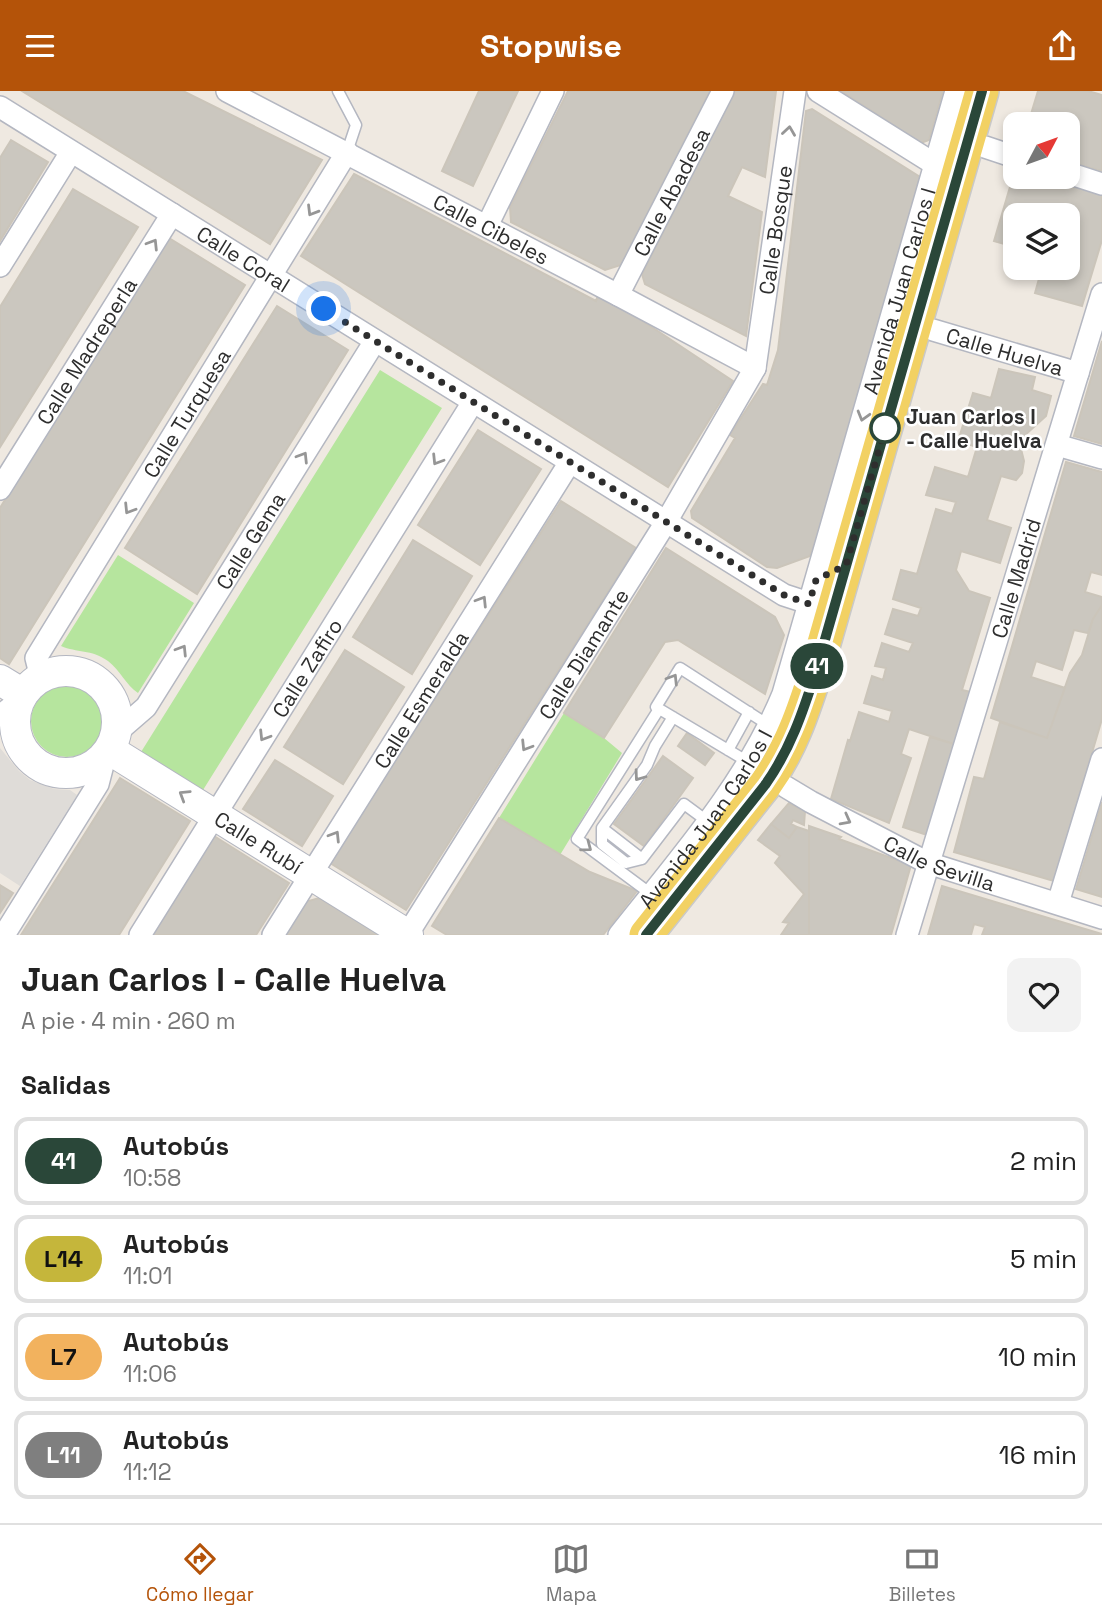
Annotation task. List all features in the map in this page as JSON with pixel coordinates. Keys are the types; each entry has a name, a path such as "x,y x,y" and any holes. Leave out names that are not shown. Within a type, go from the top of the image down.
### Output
{"main road":[{"name":"Avenida Juan Carlos I","path":"662,912 769,775 813,739 831,610 924,327 947,169 982,91"},
{"name":"Avenida Juan Carlos I","path":"646,935 717,828 782,761 795,732 831,610 924,327 1000,152 1001,91"},
{"path":"65,671 81,673 96,681 112,698 117,717 110,747 88,769 71,774 38,766 24,751 16,734 17,694 65,671"},
{"name":"Calle Rubí","path":"110,747 407,935"}],"street":[{"name":"Calle Cibeles","path":"227,91 755,368"},
{"path":"487,226 554,91"},
{"name":"Calle Abadesa","path":"618,295 723,91"},
{"name":"Calle Bosque","path":"755,368 795,91"},
{"path":"818,91 947,169"},
{"name":"Avenida Juan Carlos I","path":"769,775 770,726 783,694 802,628 831,610 816,580 947,169 957,91"},
{"name":"Calle Coral","path":"0,107 784,595 831,610"},
{"path":"0,266 71,152"},
{"name":"Calle Turquesa","path":"17,694 36,658 347,152"},
{"path":"1080,177 1102,184"},
{"name":"Calle Madreperla","path":"0,489 172,214"},
{"name":"Calle Madrid","path":"907,935 1102,294"},
{"name":"Calle Huelva","path":"924,327 1078,373"},
{"name":"Calle Gema","path":"110,747 146,707 375,341"},
{"name":"Calle Diamante","path":"407,935 666,522 755,368"},
{"name":"Calle Zafiro","path":"140,935 473,402"},
{"path":"1057,445 1102,458"},
{"name":"Calle Esmeralda","path":"273,935 570,462"},
{"path":"816,580 846,565"},
{"path":"802,628 819,658"},
{"path":"4,935 98,784 110,747"},
{"path":"1058,903 1102,759"},
{"name":"Calle Sevilla","path":"769,775 811,802 928,863 1102,918"},
{"name":"Avenida Juan Carlos I","path":"619,935 662,912"}],"lane":[{"path":"338,91 356,125 347,152"},
{"path":"769,775 656,707 680,668 770,726"},
{"path":"659,709 577,839 662,912"},
{"path":"728,750 748,712"},
{"path":"673,717 654,746 648,765 602,828 642,859 684,804 717,828"}],"green space":[{"path":"380,370 442,408 203,790 141,752"},
{"path":"118,555 194,603 138,693 108,661 61,646"},
{"path":"67,685 87,691 97,701 103,721 97,741 87,751 67,757 47,751 37,741 31,721 37,701 47,691"},
{"path":"564,713 604,738 622,753 560,855 499,818"}],"shaded area":[{"path":"0,748 30,780 54,789 70,790 77,795 20,886 0,873"}],"building":[{"path":"22,91 183,91 322,160 270,244"},
{"path":"479,91 518,91 473,186 442,171"},
{"path":"568,91 710,91 621,265 605,270 511,222 510,207"},
{"path":"734,91 776,91 765,177 742,167 728,196 762,212 746,336 645,284 642,274"},
{"path":"841,91 943,91 929,140 921,143"},
{"path":"1038,91 1088,91 1102,95 1102,171 1080,165 1080,112 1032,112"},
{"path":"812,109 920,177 819,532 810,556 777,568 767,567 692,518 691,511 735,438 730,435 763,384 767,385 778,350 806,111"},
{"path":"11,140 48,162 0,241 0,158"},
{"path":"354,174 596,301 599,292 733,381 668,487 301,256"},
{"path":"1080,186 1102,192 1102,240 1082,306 1035,293 1039,280 1080,280 1080,203 1005,203 1009,189 1080,189"},
{"path":"73,189 138,227 0,447 0,307"},
{"path":"1003,211 1003,244 994,241"},
{"path":"169,238 245,285 9,664 0,658 0,508"},
{"path":"277,306 348,350 197,594 125,548"},
{"path":"1102,341 1102,444 1074,436"},
{"path":"999,369 1035,377 1032,390 1051,396 1046,416 1024,436 1020,445 1024,461 1022,473 1016,480 1001,476 987,520 1011,528 1000,563 961,551 956,570 969,591 990,598 962,690 971,692 954,744 909,729 901,754 911,758 889,823 831,799 859,712 889,722 892,711 864,703 872,676 883,680 886,668 875,666 882,643 909,652 913,643 885,634 893,609 918,616 921,608 893,599 901,570 917,574 936,509 952,514 956,502 926,495 935,467 968,477 977,447 958,441 973,393 991,398"},
{"path":"478,430 541,469 480,565 418,525"},
{"path":"1066,462 1102,472 1102,575 1091,572 1085,592 1102,597 1102,605 1088,633 1074,630 1062,670 1036,661 1031,677 1065,688 1047,738 991,718"},
{"path":"561,501 636,548 406,910 330,863"},
{"path":"413,540 472,576 412,674 353,637"},
{"path":"666,548 775,617 784,635 765,694 678,640 665,642 604,738 564,713"},
{"path":"1102,605 1102,719 1054,881 954,852 974,777 984,779 1000,722 1047,738 1070,673 1082,655 1093,619"},
{"path":"345,650 404,687 343,784 284,747"},
{"path":"687,733 714,753 705,765 678,746"},
{"path":"930,737 954,744 927,835 903,827"},
{"path":"663,756 693,778 644,846 614,824"},
{"path":"275,760 333,796 302,846 243,809"},
{"path":"120,778 190,821 119,935 21,935"},
{"path":"1102,802 1102,897 1076,889"},
{"path":"789,803 805,811 804,825 793,820 791,824 797,827 789,838 771,824"},
{"path":"499,818 590,872 637,891 603,935 447,935 432,926"},
{"path":"771,824 789,838 797,827 809,831 809,935 781,935 789,923 783,922 804,894 775,863 780,856 758,840"},
{"path":"809,826 911,865 891,935 809,935"},
{"path":"214,836 289,883 256,935 152,935"},
{"path":"0,885 13,893 0,913"},
{"path":"942,886 1102,935 982,935 985,927 974,924 971,935 928,935"},
{"path":"319,898 378,935 284,935 305,902"}],"bus line":[{"name":"41","path":"646,935 765,785 782,761 795,732 816,671 982,91"}],"place":[{"name":"Juan Carlos I - Calle Huelva","path":"885,428"}],"route":[{"path":"324,309 784,595 809,604 816,580 846,565 887,422 885,428"}]}
